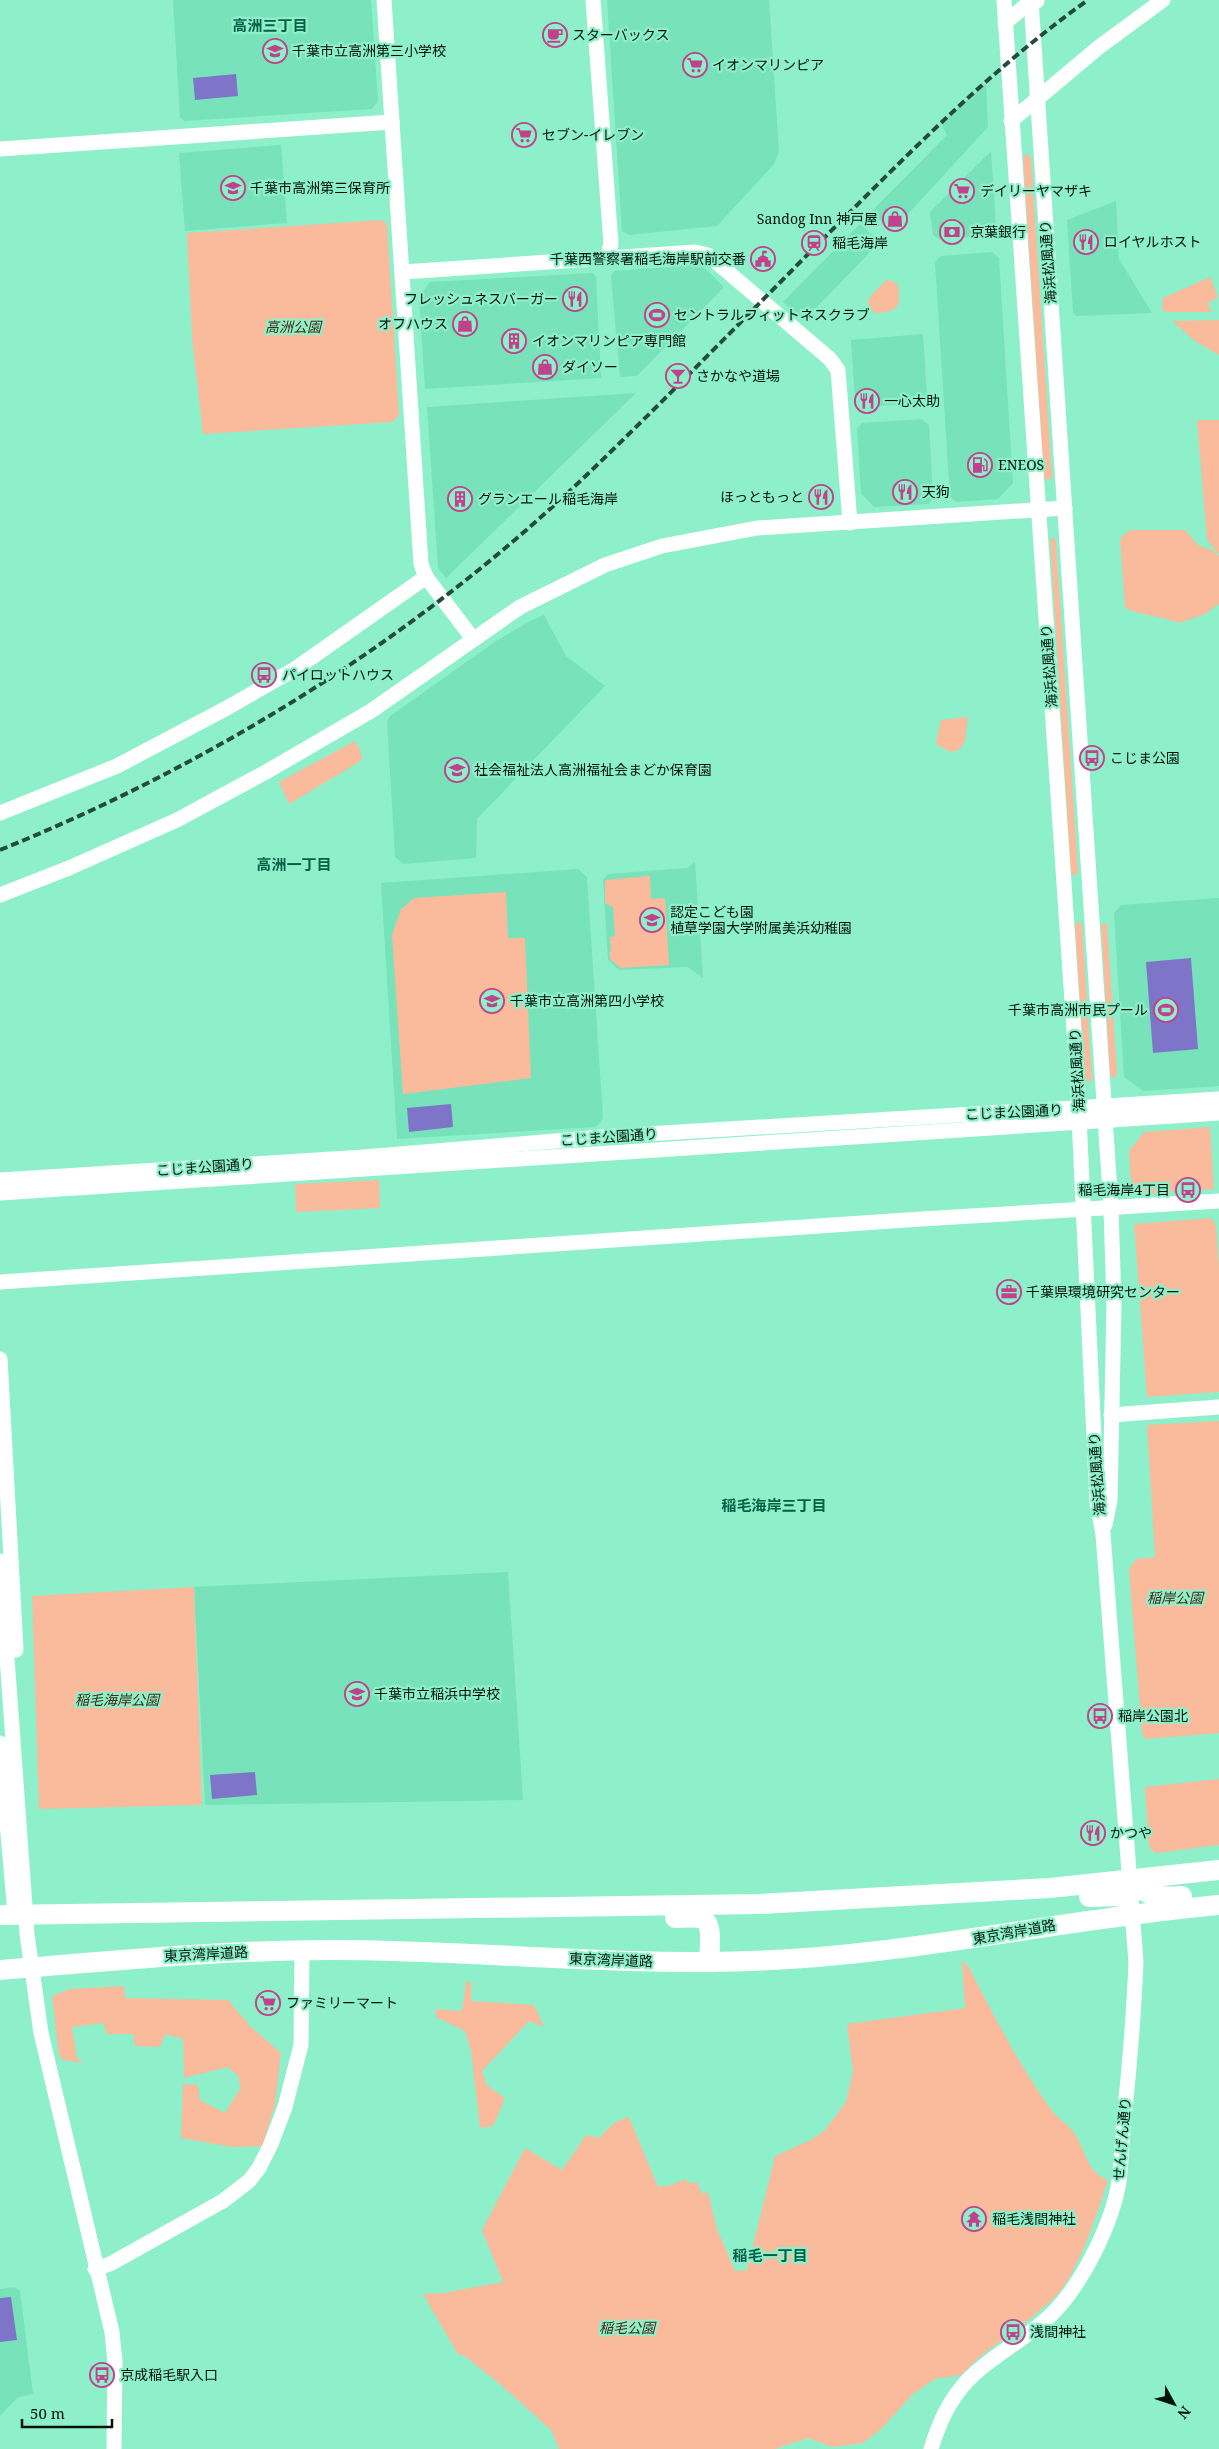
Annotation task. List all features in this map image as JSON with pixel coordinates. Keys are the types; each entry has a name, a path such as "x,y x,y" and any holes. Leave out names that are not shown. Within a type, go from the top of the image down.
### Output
{"highway":[{"path":"16,1914 760,1904 993,1892 1130,1881 1219,1870"},
{"path":"1130,1881 1140,1890 1156,1897 1219,1892"},
{"path":"993,1892 1049,1900 1119,1896 1126,1899 1133,1913"},
{"name":"東京湾岸道路","path":"0,1970 144,1957 302,1950 428,1952 617,1961 709,1962 806,1959 913,1948 1133,1913 1219,1905"},
{"path":"604,1907 673,1918 704,1920 709,1928 709,1962"}],"street":[{"path":"384,0 421,564 426,577 473,639"},
{"path":"593,0 611,244 608,258"},
{"name":"海浜松風通り","path":"1004,0 1079,1115 1097,1502 1103,1534"},
{"path":"1005,23 1034,0"},
{"name":"海浜松風通り","path":"1034,0 1037,99 1111,1208 1114,1304 1110,1500 1103,1534"},
{"path":"1011,121 1099,47 1163,0"},
{"path":"0,149 392,122"},
{"path":"403,272 695,252 708,255 830,359 838,370 850,523"},
{"path":"0,895 69,868 177,820 266,772 371,711 451,657 473,639 520,607 605,565 662,546 757,528 1065,508"},
{"path":"0,813 117,766 225,709 295,669 426,577"},
{"name":"こじま公園通り","path":"0,1193 1105,1113 1219,1099"},
{"name":"こじま公園通り","path":"1105,1113 1219,1113"},
{"name":"こじま公園通り","path":"0,1180 357,1157 624,1136 1079,1115"},
{"path":"0,1282 1219,1201"},
{"path":"0,1359 26,1816 16,1914"},
{"path":"1111,1415 1219,1407"},
{"name":"せんげん通り","path":"931,2449 939,2424 947,2408 969,2379 1030,2334 1067,2296 1100,2242 1119,2182 1133,2030 1136,1962 1124,1782 1103,1534"},
{"path":"0,1560 27,1934 41,2033 95,2269 112,2332 115,2362 114,2449"},
{"path":"0,1743 16,1914"},
{"path":"95,2269 110,2264 223,2202 249,2180 259,2168 271,2144 285,2107 301,2045 302,1950"}],"shaded area":[{"name":"千葉市立高洲第三小学校","path":"173,0 371,0 378,101 372,109 184,121 180,118"},
{"name":"イオンマリンピア","path":"607,0 769,0 779,152 774,164 717,226 629,235 622,231"},
{"path":"236,74 238,96 195,100 193,78"},
{"path":"986,84 988,127 895,228 889,228 871,212 947,135 941,123"},
{"name":"千葉市高洲第三保育所","path":"281,145 287,223 185,231 179,153"},
{"path":"991,151 996,229 991,235 940,240 933,235 930,212"},
{"path":"1116,201 1119,259 1152,313 1076,316 1073,312 1067,220"},
{"path":"860,224 880,242 804,320 783,302"},
{"path":"992,252 999,258 1013,483 998,499 956,502 950,497 935,263 940,256"},
{"path":"694,265 706,269 724,287 637,376 620,377 611,276 614,271"},
{"name":"イオンマリンピア専門館","path":"592,273 596,276 601,378 425,389 419,296 430,282"},
{"path":"923,334 927,397 921,403 862,407 855,400 851,340"},
{"path":"636,393 446,578 438,568 427,407"},
{"path":"922,419 929,425 933,497 929,504 874,507 861,493 857,429 862,423"},
{"name":"社会福祉法人高洲福祉会まどか保育園","path":"544,615 566,656 605,686 477,819 476,858 403,864 395,857 387,721 390,716 496,641"},
{"name":"認定こども園 植草学園大学附属美浜幼稚園","path":"695,862 703,978 688,967 619,970 608,960 603,880 608,874 687,868"},
{"name":"千葉市立高洲第四小学校","path":"578,869 587,877 603,1118 596,1127 397,1139 381,883"},
{"path":"1219,898 1219,1086 1143,1091 1124,1077 1114,913 1121,905"},
{"path":"1191,958 1198,1049 1153,1053 1146,962"},
{"path":"451,1104 453,1127 409,1132 407,1108"},
{"name":"千葉市立稲浜中学校","path":"508,1572 523,1800 205,1805 194,1587"},
{"path":"255,1772 257,1795 212,1799 210,1775"},
{"path":"14,2287 20,2291 33,2394 18,2397 0,2416 0,2289"},
{"path":"11,2297 17,2340 0,2342 0,2298"}],"green space":[{"path":"1026,154 1031,157 1052,477 1049,481 1044,477 1023,157"},
{"name":"高洲公園","path":"382,220 387,224 399,415 393,422 203,434 192,338 187,233"},
{"path":"1210,277 1218,297 1208,303 1211,312 1166,312 1162,309 1163,298"},
{"path":"886,280 896,282 899,290 899,303 895,309 875,313 869,309 868,299"},
{"path":"1219,320 1219,355 1195,341 1172,321"},
{"path":"1197,420 1219,420 1219,554 1207,540"},
{"path":"1130,530 1185,530 1198,545 1214,551 1219,556 1219,604 1205,614 1179,623 1125,608 1120,538"},
{"path":"1050,538 1054,538 1056,542 1078,872 1074,876 1071,873"},
{"path":"968,717 965,741 959,750 950,752 936,744 941,720"},
{"path":"355,741 362,758 359,762 289,804 279,782"},
{"path":"650,876 651,899 665,898 669,965 620,968 611,960 609,953 611,952 610,937 615,936 613,907 605,903 605,880"},
{"path":"506,892 508,938 525,938 531,1078 403,1094 392,935 401,909 414,898"},
{"path":"1077,922 1082,924 1092,1081 1085,1081 1075,926"},
{"path":"1107,923 1117,1074 1113,1079 1110,1073 1101,924"},
{"path":"1210,1127 1214,1189 1132,1195 1129,1151 1144,1132"},
{"path":"379,1180 380,1208 296,1212 295,1184"},
{"path":"1211,1218 1216,1225 1219,1267 1219,1392 1147,1397 1134,1224"},
{"name":"稲岸公園","path":"1219,1421 1219,1733 1146,1739 1142,1734 1129,1569 1136,1559 1155,1557 1147,1425"},
{"name":"稲毛海岸公園","path":"194,1587 202,1805 39,1809 32,1596"},
{"path":"1219,1779 1219,1845 1155,1853 1149,1847 1145,1787"},
{"name":"稲毛公園","path":"962,1961 968,1966 1007,2040 1040,2094 1054,2114 1074,2133 1091,2166 1100,2176 1108,2180 1085,2245 1063,2287 1048,2304 1025,2323 1023,2321 1001,2337 1003,2339 977,2359 961,2375 935,2379 913,2394 881,2429 863,2443 833,2447 808,2438 775,2449 559,2449 552,2431 501,2385 462,2354 459,2356 423,2294 443,2293 503,2282 482,2230 525,2148 562,2170 586,2135 599,2138 615,2122 629,2117 658,2187 671,2185 686,2179 688,2183 697,2182 702,2194 708,2192 717,2229 735,2271 747,2270 775,2156 811,2140 825,2130 846,2102 853,2072 847,2024 965,2008"},
{"path":"466,1982 471,1982 471,2001 534,2005 544,2027 529,2021 482,2071 486,2084 505,2099 493,2126 480,2128 471,2051 465,2031 436,2017 436,2009 462,2011"},
{"path":"124,1986 125,1998 228,2000 250,2026 281,2053 275,2105 262,2146 233,2147 181,2138 183,2084 198,2085 200,2100 225,2113 240,2089 239,2077 228,2067 184,2078 183,2039 165,2034 160,2047 135,2046 133,2034 107,2034 103,2023 72,2027 77,2058 83,2063 63,2060 59,2055 52,1996 70,1989"}],"railway":[{"path":"0,850 82,815 162,776 240,733 317,686 391,637 462,583 531,526 596,466 872,190 961,104 1023,50 1088,0"}],"place":[{"name":"スターバックス","path":"555,35"},
{"name":"千葉市立高洲第三小学校","path":"275,51"},
{"name":"イオンマリンピア","path":"695,65"},
{"name":"セブン-イレブン","path":"524,135"},
{"name":"千葉市高洲第三保育所","path":"233,188"},
{"name":"デイリーヤマザキ","path":"962,191"},
{"name":"Sandog Inn 神戸屋","path":"895,219"},
{"name":"京葉銀行","path":"952,232"},
{"name":"ロイヤルホスト","path":"1086,242"},
{"name":"稲毛海岸","path":"814,243"},
{"name":"千葉西警察署稲毛海岸駅前交番","path":"763,259"},
{"name":"フレッシュネスバーガー","path":"575,299"},
{"name":"セントラルフィットネスクラブ","path":"657,315"},
{"name":"オフハウス","path":"465,324"},
{"name":"イオンマリンピア専門館","path":"514,341"},
{"name":"ダイソー","path":"545,367"},
{"name":"さかなや道場","path":"678,376"},
{"name":"一心太助","path":"867,401"},
{"name":"ENEOS","path":"980,465"},
{"name":"天狗","path":"905,492"},
{"name":"ほっともっと","path":"821,497"},
{"name":"グランエール稲毛海岸","path":"460,499"},
{"name":"パイロットハウス","path":"264,675"},
{"name":"こじま公園","path":"1092,758"},
{"name":"社会福祉法人高洲福祉会まどか保育園","path":"457,770"},
{"name":"認定こども園 植草学園大学附属美浜幼稚園","path":"652,920"},
{"name":"千葉市立高洲第四小学校","path":"492,1001"},
{"name":"千葉市高洲市民プール","path":"1166,1010"},
{"name":"稲毛海岸4丁目","path":"1188,1190"},
{"name":"千葉県環境研究センター","path":"1009,1292"},
{"name":"千葉市立稲浜中学校","path":"357,1694"},
{"name":"稲岸公園北","path":"1100,1716"},
{"name":"かつや","path":"1093,1833"},
{"name":"ファミリーマート","path":"268,2003"},
{"name":"稲毛浅間神社","path":"974,2219"},
{"name":"浅間神社","path":"1013,2332"},
{"name":"京成稲毛駅入口","path":"102,2375"}],"district":[{"name":"高洲三丁目","path":"270,26"},
{"name":"高洲一丁目","path":"294,865"},
{"name":"稲毛海岸三丁目","path":"774,1506"},
{"name":"稲毛一丁目","path":"770,2256"}]}
